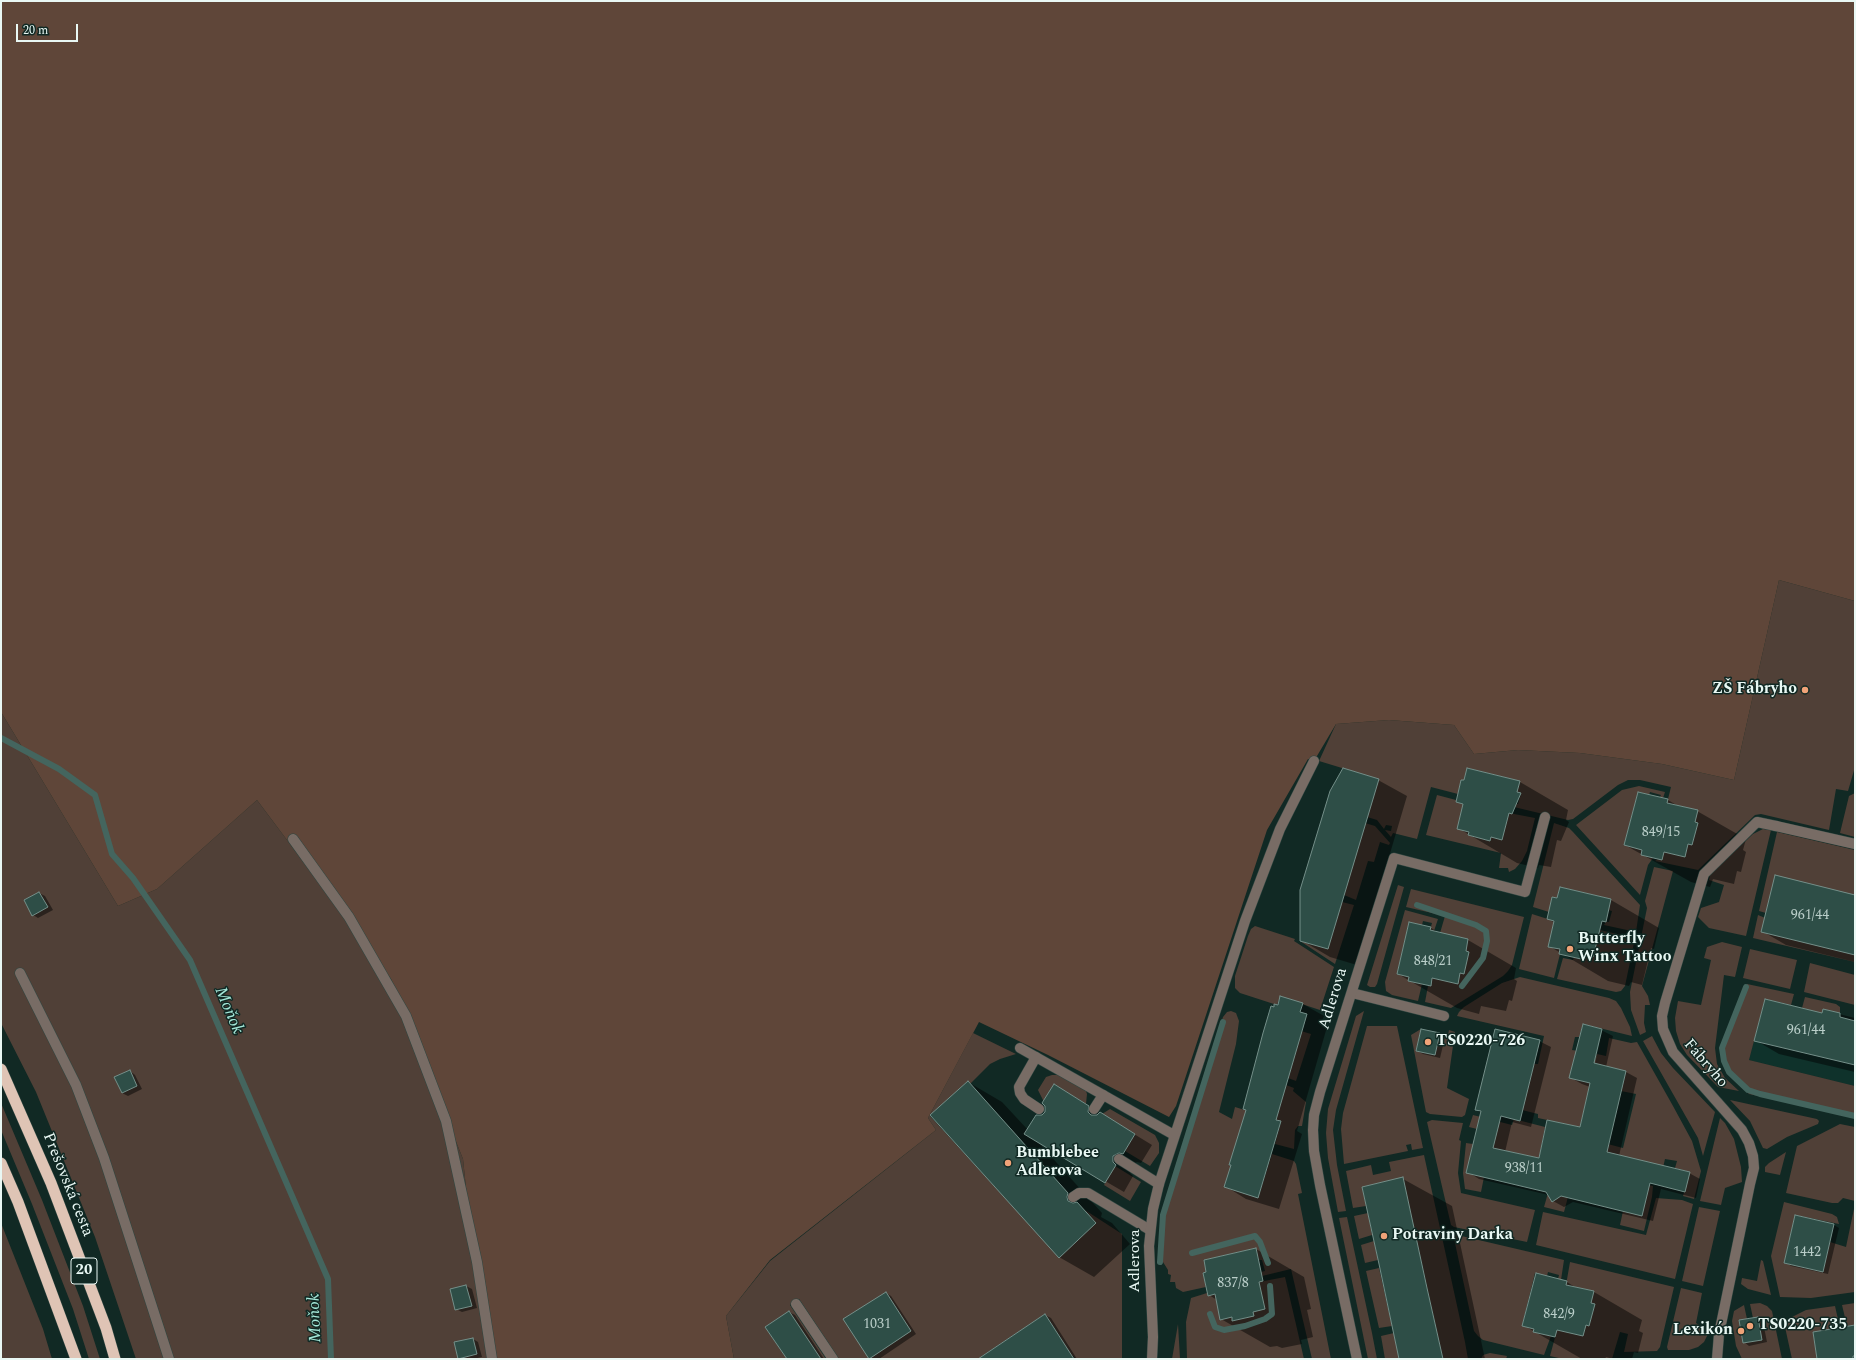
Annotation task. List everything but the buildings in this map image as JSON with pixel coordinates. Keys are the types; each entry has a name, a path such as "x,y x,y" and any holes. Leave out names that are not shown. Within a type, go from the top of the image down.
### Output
{"highway":[{"name":"Prešovská cesta","path":"1,1069 51,1183 106,1328 115,1359"},
{"name":"20","path":"1,1163 18,1202 76,1359"}],"street":[{"name":"Adlerova","path":"1152,1359 1153,1337 1149,1264 1150,1230 1159,1184 1245,921 1270,852 1314,761"},
{"name":"Adlerova","path":"1356,1359 1320,1185 1314,1151 1313,1130 1317,1103 1394,858 1525,892 1545,817"},
{"name":"Fábryho","path":"1717,1359 1719,1334 1752,1173 1753,1156 1749,1143 1742,1130 1673,1052 1663,1028 1662,1016 1665,1003 1704,874 1757,822 1855,844"},
{"path":"293,839 349,917 406,1016 446,1121 477,1262 492,1359"},
{"path":"20,973 76,1085 104,1158 169,1359"},
{"path":"1352,993 1444,1016"},
{"path":"1020,1048 1174,1135"},
{"path":"1036,1057 1019,1087 1020,1094 1024,1099 1039,1109"},
{"path":"1094,1109 1103,1095"},
{"path":"1119,1160 1159,1184"},
{"path":"1072,1197 1079,1193 1088,1193 1150,1230"},
{"path":"796,1304 833,1359"}],"shaded area":[{"path":"1,1 1855,1 1855,601 1779,580 1734,780 1662,764 1580,753 1518,750 1474,754 1454,725 1389,720 1336,724 1314,761 1308,759 1267,830 1176,1106 1169,1117 1048,1055 979,1022 928,1118 936,1130 770,1260 726,1316 734,1359 489,1359 475,1274 463,1159 391,979 257,800 157,889 118,906 1,712"},
{"path":"1779,580 1855,601 1855,767 1848,791 1836,789 1829,830 1761,814 1755,815 1698,870 1655,861 1658,859 1662,860 1664,852 1685,857 1688,844 1692,845 1698,823 1695,822 1697,810 1667,803 1671,787 1640,780 1628,780 1618,785 1573,819 1568,820 1514,807 1515,804 1518,804 1521,794 1517,792 1520,781 1467,768 1464,780 1461,780 1458,794 1431,787 1417,839 1393,833 1391,837 1385,830 1391,831 1392,826 1386,825 1384,829 1377,820 1367,817 1378,779 1319,761 1336,724 1389,720 1454,725 1474,754 1518,750 1580,753 1662,764 1734,780"},
{"path":"1,712 118,906 157,889 257,800 391,979 463,1159 475,1274 489,1359 136,1359 95,1237 36,1092 1,1023"},
{"path":"1639,786 1665,792 1663,798 1660,797 1661,795 1650,792 1649,795 1638,792 1624,845 1642,849 1653,858 1648,865 1640,895 1576,825 1622,790"},
{"path":"1855,793 1855,837 1840,833 1849,796"},
{"path":"1437,795 1456,800 1456,802 1463,804 1468,835 1490,841 1491,837 1502,840 1509,813 1535,818 1527,851 1522,861 1515,869 1509,872 1508,868 1499,868 1501,853 1426,835"},
{"path":"1365,823 1375,826 1390,843 1389,845 1380,842 1374,862 1368,861 1356,900 1344,895"},
{"path":"1554,823 1569,828 1640,905 1636,932 1604,925 1606,922 1609,922 1612,911 1608,910 1611,899 1560,887 1557,898 1552,897 1549,912 1533,907"},
{"path":"1763,829 1771,830 1746,936 1709,928 1698,917 1701,908 1719,902 1724,885 1709,880 1710,875 1753,834"},
{"path":"1777,832 1855,850 1855,895 1766,913 1759,911"},
{"path":"1654,867 1673,871 1642,986 1648,996 1650,1005 1645,1005 1644,1023 1646,1032 1640,1035 1631,1010 1630,992 1647,908 1645,901"},
{"path":"1398,885 1404,887 1377,984 1375,987 1370,987 1367,985"},
{"path":"1411,889 1524,917 1512,965 1508,971 1503,976 1451,1008 1425,1002 1428,986 1431,986 1432,978 1458,984 1460,973 1464,974 1469,952 1466,951 1468,939 1440,933 1445,916 1406,907"},
{"path":"1342,902 1354,905 1335,964 1300,941 1328,949"},
{"path":"1405,910 1438,919 1434,931 1430,930 1432,923 1423,921 1422,925 1409,922 1397,974 1409,977 1408,981 1422,984 1418,1001 1392,995 1386,991 1385,982"},
{"path":"1532,914 1554,921 1549,947 1560,949 1560,954 1554,978 1519,969"},
{"path":"1758,915 1855,955 1855,962 1753,938"},
{"path":"1255,926 1295,939 1294,941 1334,967 1320,1010 1280,997 1277,1005 1240,993 1235,988 1235,976 1248,936 1251,929"},
{"path":"1600,930 1635,938 1625,986 1621,991 1616,992 1557,979 1563,958 1573,960 1574,957 1581,959 1582,955 1593,957"},
{"path":"1722,942 1742,947 1735,977 1724,975 1715,1048 1717,1064 1725,1078 1739,1091 1718,1087 1687,1055 1680,1044 1676,1031 1675,1018 1678,1001 1701,1005 1711,960 1704,958 1707,947"},
{"path":"1750,949 1797,960 1790,989 1743,978"},
{"path":"1810,963 1855,975 1855,1005 1804,992"},
{"path":"1520,977 1609,998 1616,1001 1630,1027 1632,1036 1583,1024 1579,1037 1575,1037 1572,1050 1584,1052 1574,1059 1570,1078 1590,1083 1580,1127 1538,1118 1538,1114 1522,1110 1534,1064 1538,1064 1544,1036 1457,1016 1464,1007 1502,983"},
{"path":"1747,984 1794,994 1791,1005 1765,999 1749,1060 1855,1086 1855,1118 1749,1094 1729,1073 1723,1062 1721,1048 1742,991"},
{"path":"1805,997 1836,1004 1840,1007 1840,1013 1823,1009 1822,1013 1802,1008"},
{"path":"1765,999 1821,1012 1823,1009 1840,1013 1840,1017 1855,1021 1855,1086 1749,1060"},
{"path":"1231,1011 1236,1013 1239,1021 1236,1044 1219,1112 1232,1119 1235,1107 1248,1111 1229,1165 1258,1198 1272,1154 1294,1161 1296,1164 1302,1193 1298,1194 1331,1359 1312,1359 1291,1269 1262,1276 1261,1272 1265,1271 1262,1260 1259,1260 1256,1248 1204,1260 1206,1272 1203,1273 1206,1287 1183,1292 1176,1288 1175,1282 1170,1282 1171,1275 1168,1274 1168,1270 1163,1262 1159,1262 1162,1215 1223,1017 1227,1012"},
{"path":"1364,1011 1336,1110 1333,1130 1337,1165 1346,1211 1338,1212 1328,1158 1326,1133 1328,1109 1356,1016"},
{"path":"1367,1026 1397,1026 1423,1148 1412,1150 1411,1144 1406,1145 1408,1151 1344,1164 1341,1129 1343,1113"},
{"path":"1421,1029 1416,1051 1434,1055 1440,1033 1448,1035 1449,1030 1455,1032 1447,1088 1469,1099 1465,1115 1462,1117 1430,1114 1426,1112 1411,1035"},
{"path":"1301,1031 1311,1034 1296,1081 1288,1078"},
{"path":"973,1033 1016,1054 990,1064 970,1084 967,1082 930,1116 1059,1257 1096,1223 1085,1210 1122,1234 1122,1359 1076,1359 1073,1356 1069,1359 1061,1338 1045,1314 982,1356 984,1359 839,1359 799,1299 790,1305 826,1359 821,1359 789,1311 765,1327 787,1359 734,1359 726,1316 770,1261 936,1130 928,1118"},
{"path":"1652,1036 1661,1053 1673,1068 1715,1112 1703,1156 1698,1138 1643,1041"},
{"path":"1609,1038 1631,1043 1637,1042 1692,1141 1701,1171 1694,1199 1683,1196 1690,1172 1675,1168 1677,1161 1665,1159 1662,1172 1629,1180 1554,1130 1623,1148 1636,1094 1621,1091 1626,1071 1594,1063 1597,1054 1606,1056"},
{"path":"1059,1075 1086,1091 1086,1104 1054,1085 1044,1102 1038,1090 1046,1077"},
{"path":"1286,1085 1294,1088 1293,1091 1306,1102 1302,1126 1298,1126 1295,1130 1294,1149 1275,1144 1281,1122 1276,1120"},
{"path":"1730,1100 1817,1119 1819,1121 1818,1124 1787,1137 1767,1149 1763,1148 1750,1121"},
{"path":"1,1103 42,1200 83,1306 100,1359 89,1359 73,1309 1,1130"},
{"path":"1110,1109 1155,1135 1159,1143 1159,1153 1150,1166 1125,1151 1135,1134 1102,1114"},
{"path":"1473,1115 1512,1125 1514,1119 1545,1127 1539,1158 1493,1148 1498,1127 1477,1129 1469,1127"},
{"path":"1720,1118 1725,1123 1734,1139 1741,1167 1742,1182 1725,1188 1721,1205 1700,1201"},
{"path":"1432,1120 1463,1123 1459,1140 1461,1141 1458,1173 1461,1193 1535,1210 1527,1242 1454,1227 1451,1225 1427,1122"},
{"path":"1840,1124 1855,1127 1855,1201 1843,1198 1838,1203 1832,1203 1786,1193 1797,1146"},
{"path":"1466,1143 1473,1144 1484,1177 1481,1192 1465,1189 1463,1173"},
{"path":"1786,1152 1780,1175 1765,1172 1765,1167 1769,1163"},
{"path":"1424,1155 1468,1359 1443,1359 1403,1178 1362,1187 1366,1206 1353,1208 1346,1171 1371,1165 1373,1175 1391,1171 1389,1162"},
{"path":"1115,1166 1141,1182 1130,1201 1104,1185"},
{"path":"1649,1185 1653,1186 1652,1197 1644,1231 1620,1225 1623,1211"},
{"path":"1548,1193 1553,1200 1569,1193 1564,1212 1544,1207"},
{"path":"1656,1198 1682,1200 1693,1204 1675,1279 1536,1245 1543,1212 1646,1235"},
{"path":"1784,1202 1832,1214 1837,1217 1839,1224 1795,1215 1784,1263 1823,1272 1830,1242 1846,1247 1855,1204 1855,1292 1811,1298 1780,1297 1771,1256"},
{"path":"1699,1207 1720,1211 1703,1286 1682,1281"},
{"path":"1368,1213 1372,1235 1359,1239 1354,1216"},
{"path":"1347,1217 1377,1359 1368,1359 1339,1218"},
{"path":"1,1223 43,1329 52,1359 1,1359"},
{"path":"1453,1234 1564,1260 1561,1280 1558,1279 1559,1275 1548,1272 1547,1276 1535,1273 1522,1326 1534,1329 1533,1332 1551,1336 1544,1355 1483,1340 1474,1331"},
{"path":"1374,1241 1378,1260 1365,1263 1361,1245"},
{"path":"1761,1260 1763,1261 1771,1295 1748,1289 1741,1284 1742,1278 1757,1281"},
{"path":"1570,1262 1674,1287 1660,1347 1657,1351 1624,1352 1628,1334 1620,1332 1612,1359 1563,1359 1550,1356 1557,1330 1583,1336 1586,1325 1589,1326 1595,1304 1591,1303 1594,1291 1566,1285"},
{"path":"1379,1268 1392,1326 1379,1328 1366,1271"},
{"path":"1285,1277 1304,1359 1187,1359 1186,1322 1191,1298 1207,1293 1208,1296 1215,1294 1221,1320 1232,1317 1233,1321 1254,1316 1253,1312 1265,1309 1259,1282"},
{"path":"1681,1288 1702,1293 1696,1323 1709,1332 1704,1342 1698,1347 1689,1350 1668,1350 1667,1347"},
{"path":"1760,1303 1767,1306 1772,1311 1782,1359 1742,1359 1736,1346 1732,1321 1734,1311 1744,1305 1747,1319 1739,1321 1743,1343 1761,1340 1758,1317 1753,1318 1750,1304"},
{"path":"1855,1303 1855,1325 1847,1326 1842,1305"},
{"path":"1835,1306 1840,1328 1813,1332 1817,1359 1792,1359 1785,1327 1790,1318 1806,1310"},
{"path":"1178,1324 1180,1359 1172,1359"},
{"path":"1394,1333 1399,1359 1385,1359 1381,1336"},
{"path":"1490,1353 1507,1356 1506,1359 1481,1359 1483,1355"}],"waterway":[{"name":"Moňok","path":"1,738 59,769 95,795 112,854 133,878 190,960 328,1279 331,1359"},
{"path":"1417,905 1476,925 1486,931 1487,941 1483,958 1462,986"},
{"path":"1746,987 1722,1048 1724,1061 1729,1072 1748,1090 1855,1116"},
{"path":"1160,1262 1163,1215 1223,1022"},
{"path":"1192,1253 1255,1236 1260,1242 1268,1263"},
{"path":"1210,1314 1215,1327 1224,1330 1245,1326 1265,1319 1272,1314 1270,1286"}],"place":[{"name":"ZŠ Fábryho","path":"1805,690"},
{"name":"Butterfly Winx Tattoo","path":"1570,949"},
{"name":"TS0220-726","path":"1428,1042"},
{"name":"Bumblebee Adlerova","path":"1008,1163"},
{"name":"Potraviny Darka","path":"1384,1236"},
{"name":"TS0220-735","path":"1750,1326"},
{"name":"Lexikón","path":"1741,1331"}]}
